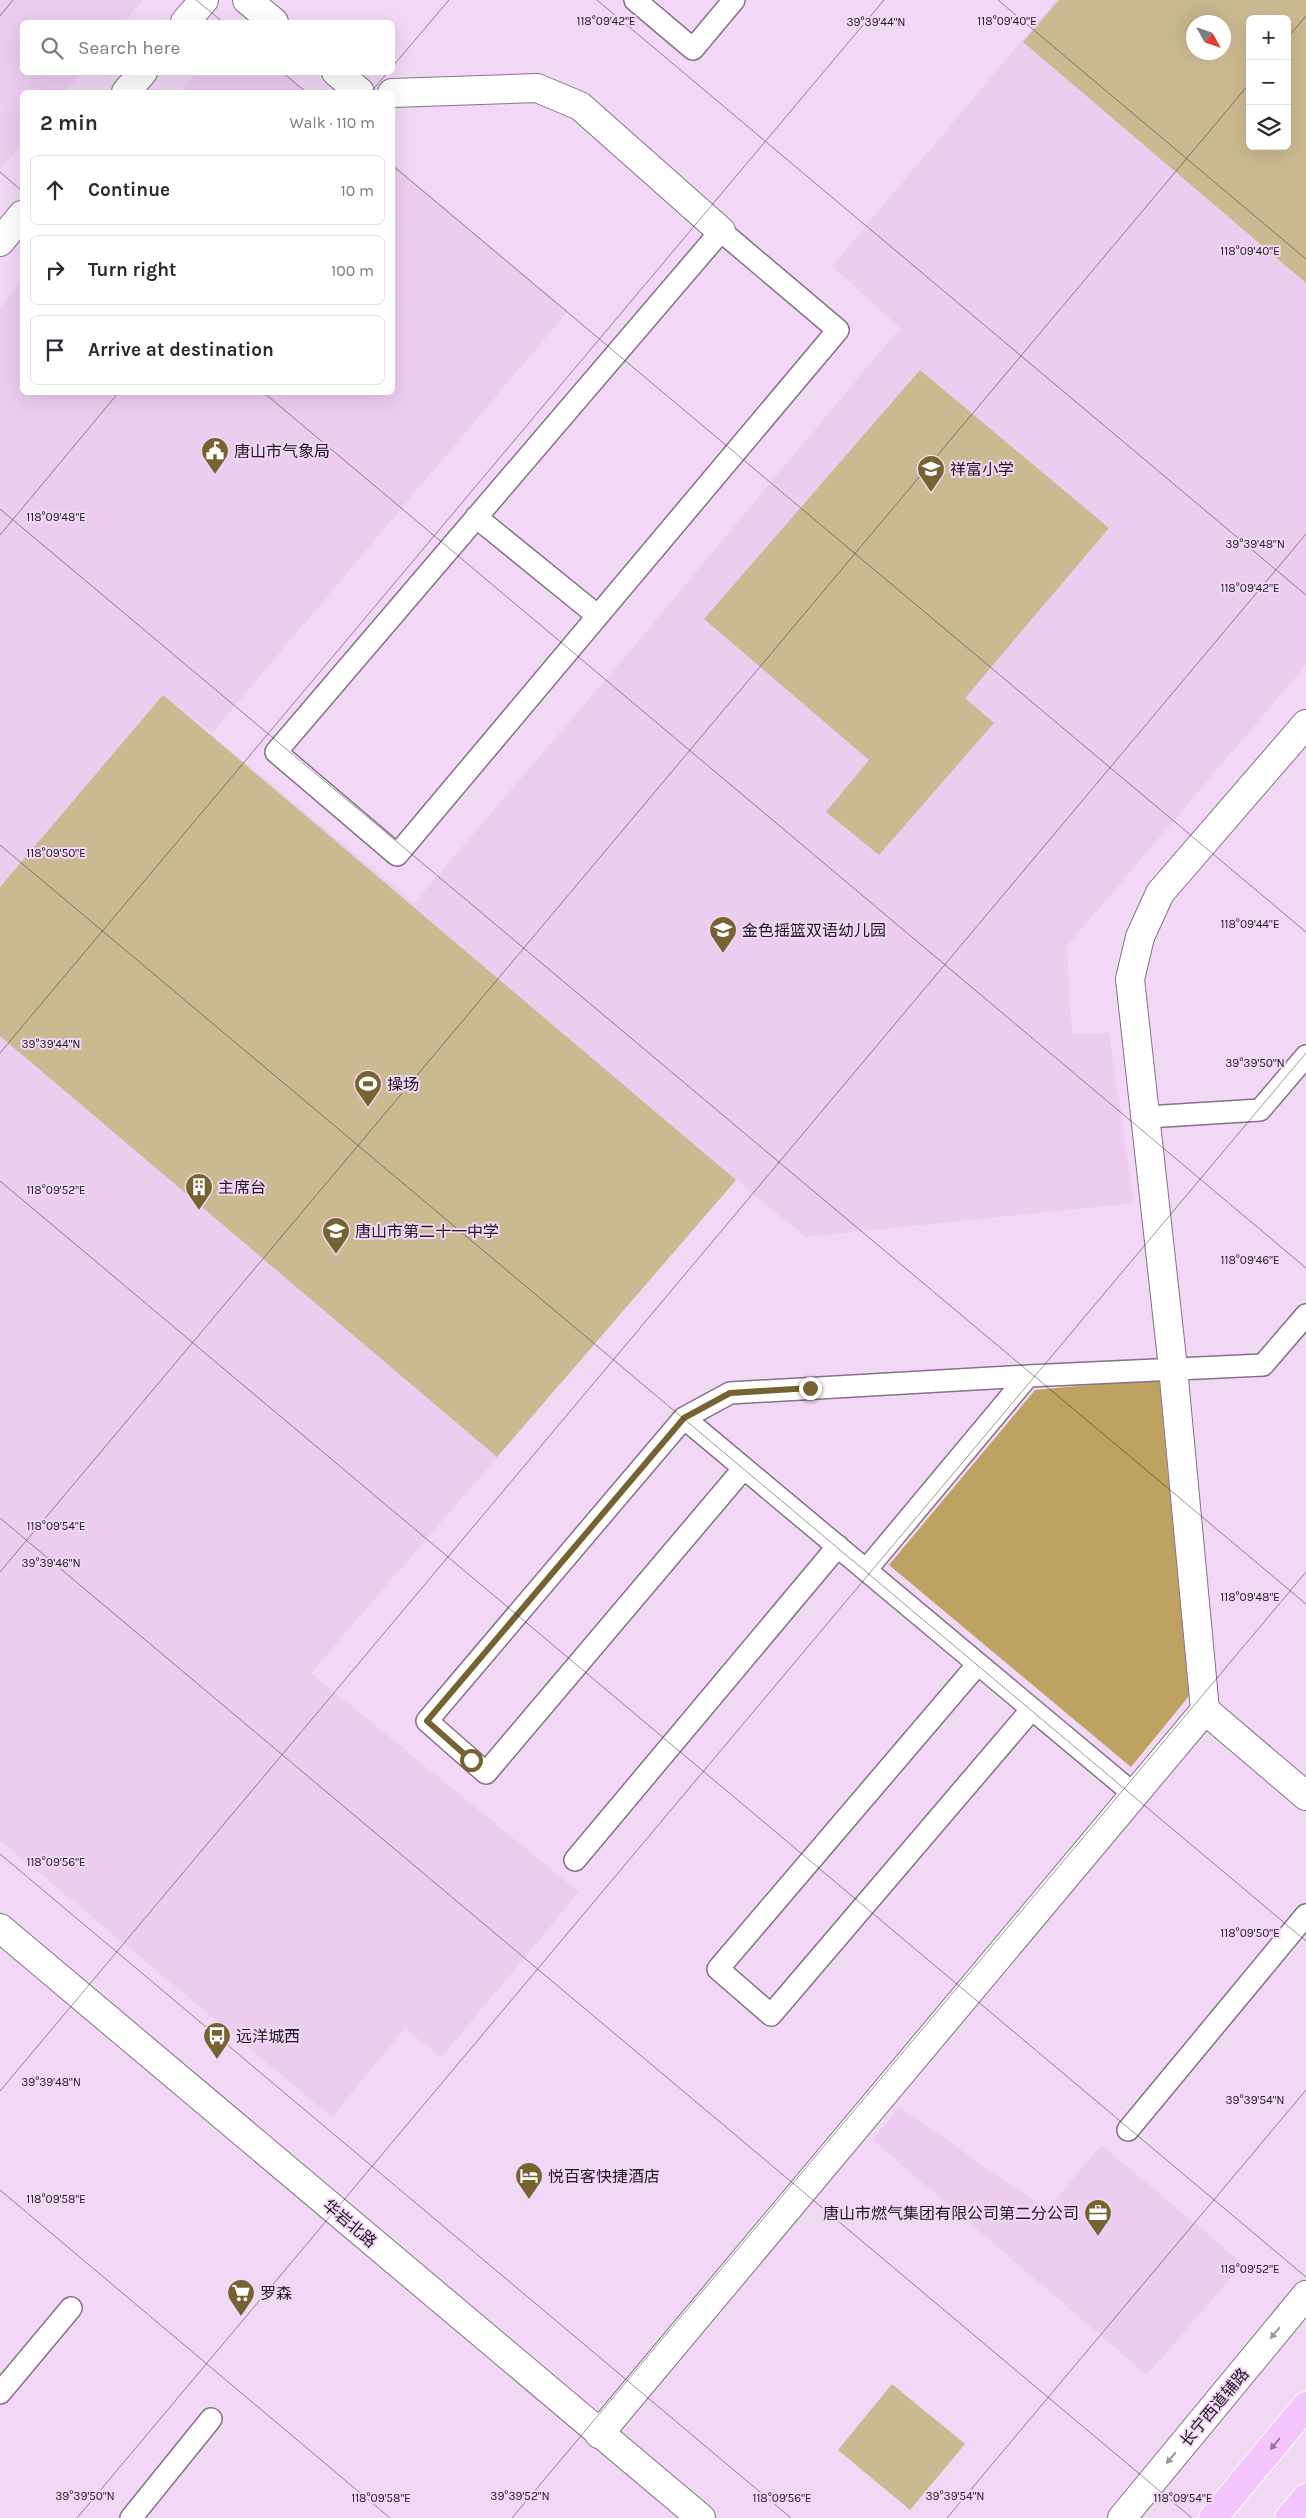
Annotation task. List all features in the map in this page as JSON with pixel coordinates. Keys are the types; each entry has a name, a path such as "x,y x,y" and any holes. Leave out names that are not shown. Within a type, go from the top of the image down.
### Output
{"main road":[{"path":"1213,2518 1306,2406"},
{"path":"1289,2518 1306,2498"}],"street":[{"path":"246,0 271,20"},
{"path":"128,90 140,75"},
{"path":"340,75 358,90"},
{"path":"395,93 537,88 580,106 721,231"},
{"path":"0,242 20,217"},
{"path":"1306,724 1160,893 1140,937 1130,978 1147,1117 1173,1368 1205,1710 1306,1796"},
{"path":"599,2434 1205,1710"},
{"name":"华岩北路","path":"0,1929 701,2518"},
{"name":"长宁西道辅路","path":"1122,2518 1306,2295"}],"lane":[{"path":"635,0 693,49 734,0"},
{"path":"721,231 838,330 397,855 276,752 476,517 721,231"},
{"path":"476,517 598,616"},
{"path":"1147,1117 1260,1110 1306,1056"},
{"path":"744,1468 486,1773 427,1721 684,1418 730,1393 1173,1368 1263,1365 1306,1315"},
{"path":"866,1570 1028,1376"},
{"path":"684,1418 1135,1795"},
{"path":"574,1860 838,1546"},
{"path":"978,1664 718,1969 771,2015 1032,1709"},
{"path":"1128,2130 1306,1915"},
{"path":"0,2393 71,2308"},
{"path":"131,2518 211,2419"}],"shaded area":[{"path":"0,0 143,0 126,20 20,20 20,75 80,75 67,90 20,90 20,145 0,170"},
{"path":"1056,0 1306,0 1306,665 1067,946 1072,1034 1109,1033 1134,1203 806,1237 736,1180 311,1673 579,1892 441,2058 405,2028 332,2117 0,1840 0,308 20,283 20,395 395,395 395,166 568,311 212,733 180,709 414,903 624,658 900,328 832,266"},
{"path":"1059,0 1306,0 1306,283 1023,42"},
{"path":"194,75 287,75 305,90 182,90"},
{"path":"920,370 1109,528 965,698 994,723 879,855 826,812 869,760 704,619"},
{"name":"操场","path":"163,695 736,1180 497,1457 0,1036 0,887"},
{"path":"1159,1378 1189,1696 1131,1767 889,1565 1035,1390"},
{"name":"唐山市燃气集团有限公司第二分公司","path":"899,2107 1047,2210 1101,2145 1243,2264 1147,2375 873,2140"},
{"path":"892,2384 965,2444 910,2510 838,2450"}],"place":[{"name":"唐山市气象局","path":"215,475"},
{"name":"祥富小学","path":"931,493"},
{"name":"金色摇篮双语幼儿园","path":"723,954"},
{"name":"操场","path":"368,1108"},
{"name":"主席台","path":"199,1211"},
{"name":"唐山市第二十一中学","path":"336,1255"},
{"name":"远洋城西","path":"217,2060"},
{"name":"悦百客快捷酒店","path":"529,2200"},
{"name":"唐山市燃气集团有限公司第二分公司","path":"1098,2237"},
{"name":"罗森","path":"241,2317"}],"route":[{"path":"471,1760 427,1721 684,1418 730,1393 810,1388"}]}
